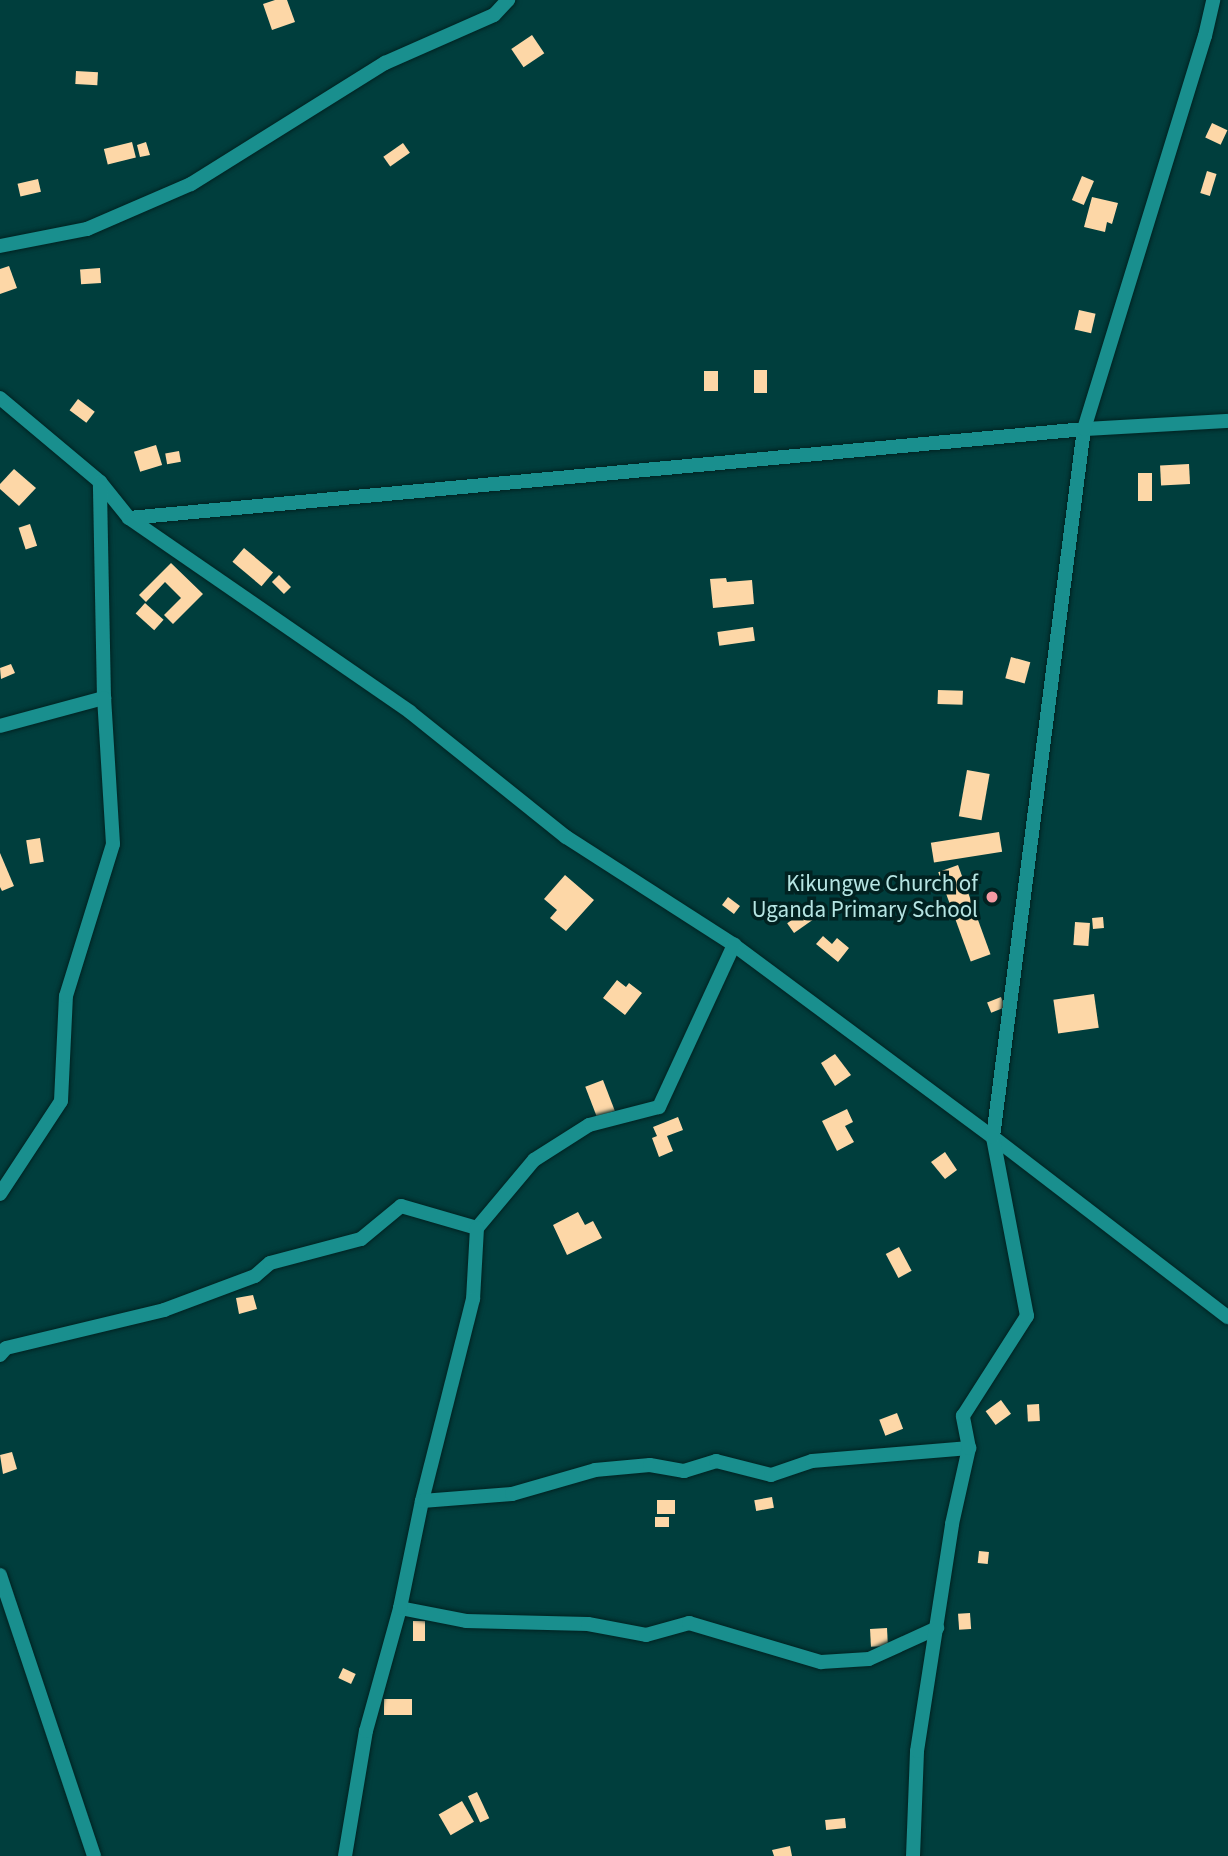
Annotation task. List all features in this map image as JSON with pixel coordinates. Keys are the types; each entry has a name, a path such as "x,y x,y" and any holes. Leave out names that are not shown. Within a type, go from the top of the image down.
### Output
{"street":[{"path":"0,246 87,229 191,184 385,63 494,15 508,0"},
{"path":"912,1856 917,1751 952,1524 970,1448 963,1416 1027,1316 993,1137 1084,429 1205,36 1213,0"},
{"path":"0,398 100,482 129,518 410,712 566,837 734,945 993,1137 1228,1317"},
{"path":"129,518 1084,429 1228,421"},
{"path":"0,1195 61,1101 66,996 113,844 104,698 100,482"},
{"path":"0,726 104,698"},
{"path":"345,1856 366,1731 400,1608 422,1501 473,1299 477,1228 534,1160 589,1125 659,1107 734,945"},
{"path":"0,1355 6,1348 164,1310 255,1276 270,1263 361,1239 401,1206 477,1228"},
{"path":"422,1501 512,1494 594,1470 650,1465 684,1471 716,1461 771,1475 812,1461 970,1448"},
{"path":"0,1575 94,1856"},
{"path":"400,1608 466,1621 588,1624 646,1635 689,1623 821,1662 869,1659 937,1628"}],"building":[{"path":"287,0 295,22 272,30 263,4"},
{"path":"532,35 544,53 524,67 511,49"},
{"path":"76,71 98,72 97,85 75,84"},
{"path":"1212,123 1227,130 1221,145 1205,138"},
{"path":"132,142 136,158 108,165 104,149"},
{"path":"146,142 150,155 140,157 137,145"},
{"path":"403,143 410,153 390,167 383,157"},
{"path":"1207,171 1217,174 1210,196 1200,193"},
{"path":"1082,176 1094,181 1084,205 1072,200"},
{"path":"38,179 41,192 20,196 18,184"},
{"path":"1092,197 1118,203 1112,224 1107,222 1105,232 1084,227"},
{"path":"9,266 17,288 0,294 0,269"},
{"path":"100,268 101,283 81,284 80,269"},
{"path":"1079,310 1096,314 1091,333 1075,329"},
{"path":"754,370 767,370 767,393 754,393"},
{"path":"704,371 718,371 718,391 704,391"},
{"path":"78,399 95,412 86,423 70,410"},
{"path":"156,445 162,465 140,472 134,452"},
{"path":"179,451 181,462 167,464 165,453"},
{"path":"1189,464 1190,484 1161,485 1160,466"},
{"path":"14,469 36,488 19,506 0,489 0,484"},
{"path":"1138,473 1152,473 1152,501 1138,501"},
{"path":"30,524 37,546 26,550 19,528"},
{"path":"244,548 273,572 262,586 232,562"},
{"path":"171,563 203,594 173,624 164,615 181,598 165,582 146,602 139,595"},
{"path":"279,575 291,587 284,594 272,582"},
{"path":"726,578 727,582 752,580 754,604 713,608 710,579"},
{"path":"145,603 164,620 154,630 136,613"},
{"path":"753,627 755,641 719,646 717,632"},
{"path":"1011,657 1030,662 1025,683 1005,678"},
{"path":"11,664 15,673 1,679 0,668"},
{"path":"938,690 963,691 962,705 938,704"},
{"path":"967,770 990,774 981,820 959,816"},
{"path":"999,832 1002,852 934,863 931,843"},
{"path":"40,838 44,862 30,864 26,840"},
{"path":"0,853 14,886 2,891 0,887"},
{"name":"Kikungwe Church of Uganda Primary School","path":"958,865 990,954 971,961 938,872"},
{"path":"565,875 594,900 566,931 550,918 557,910 544,899"},
{"path":"728,897 740,906 734,914 722,905"},
{"path":"806,910 813,920 794,933 787,923"},
{"path":"1103,917 1104,928 1093,929 1092,918"},
{"path":"1075,922 1090,923 1088,946 1073,945"},
{"path":"823,936 832,944 837,938 849,948 838,962 816,944"},
{"path":"617,980 626,987 629,983 642,993 625,1015 603,998"},
{"path":"1094,994 1099,1028 1058,1033 1053,1000"},
{"path":"1001,997 1005,1007 991,1013 987,1003"},
{"path":"835,1054 851,1075 835,1086 821,1063"},
{"path":"603,1080 615,1111 597,1118 585,1087"},
{"path":"847,1109 853,1122 845,1126 854,1142 837,1151 822,1121"},
{"path":"678,1117 683,1130 667,1136 673,1151 659,1157 652,1138 657,1136 653,1127"},
{"path":"945,1152 957,1170 945,1179 931,1162"},
{"path":"578,1212 585,1225 593,1221 602,1238 567,1255 553,1225"},
{"path":"899,1247 912,1271 898,1278 886,1254"},
{"path":"253,1295 257,1309 239,1314 236,1298"},
{"path":"1001,1400 1011,1414 996,1425 986,1411"},
{"path":"1039,1404 1040,1421 1028,1422 1027,1405"},
{"path":"897,1413 903,1429 885,1436 879,1420"},
{"path":"12,1452 17,1469 3,1474 0,1455"},
{"path":"772,1497 774,1508 756,1511 754,1500"},
{"path":"657,1500 675,1500 675,1514 657,1514"},
{"path":"655,1517 669,1517 669,1527 655,1527"},
{"path":"979,1551 989,1552 988,1564 978,1563"},
{"path":"970,1613 971,1629 959,1630 958,1614"},
{"path":"413,1621 425,1621 425,1641 413,1641"},
{"path":"887,1628 888,1646 871,1647 870,1629"},
{"path":"343,1668 356,1674 351,1684 338,1678"},
{"path":"384,1699 412,1699 412,1715 384,1715"},
{"path":"477,1792 489,1818 480,1823 468,1796"},
{"path":"462,1801 474,1822 451,1835 439,1814"},
{"path":"845,1818 846,1828 826,1830 825,1820"},
{"path":"790,1846 792,1856 774,1856 772,1850"}],"place":[{"name":"Kikungwe Church of Uganda Primary School","path":"992,897"}]}
